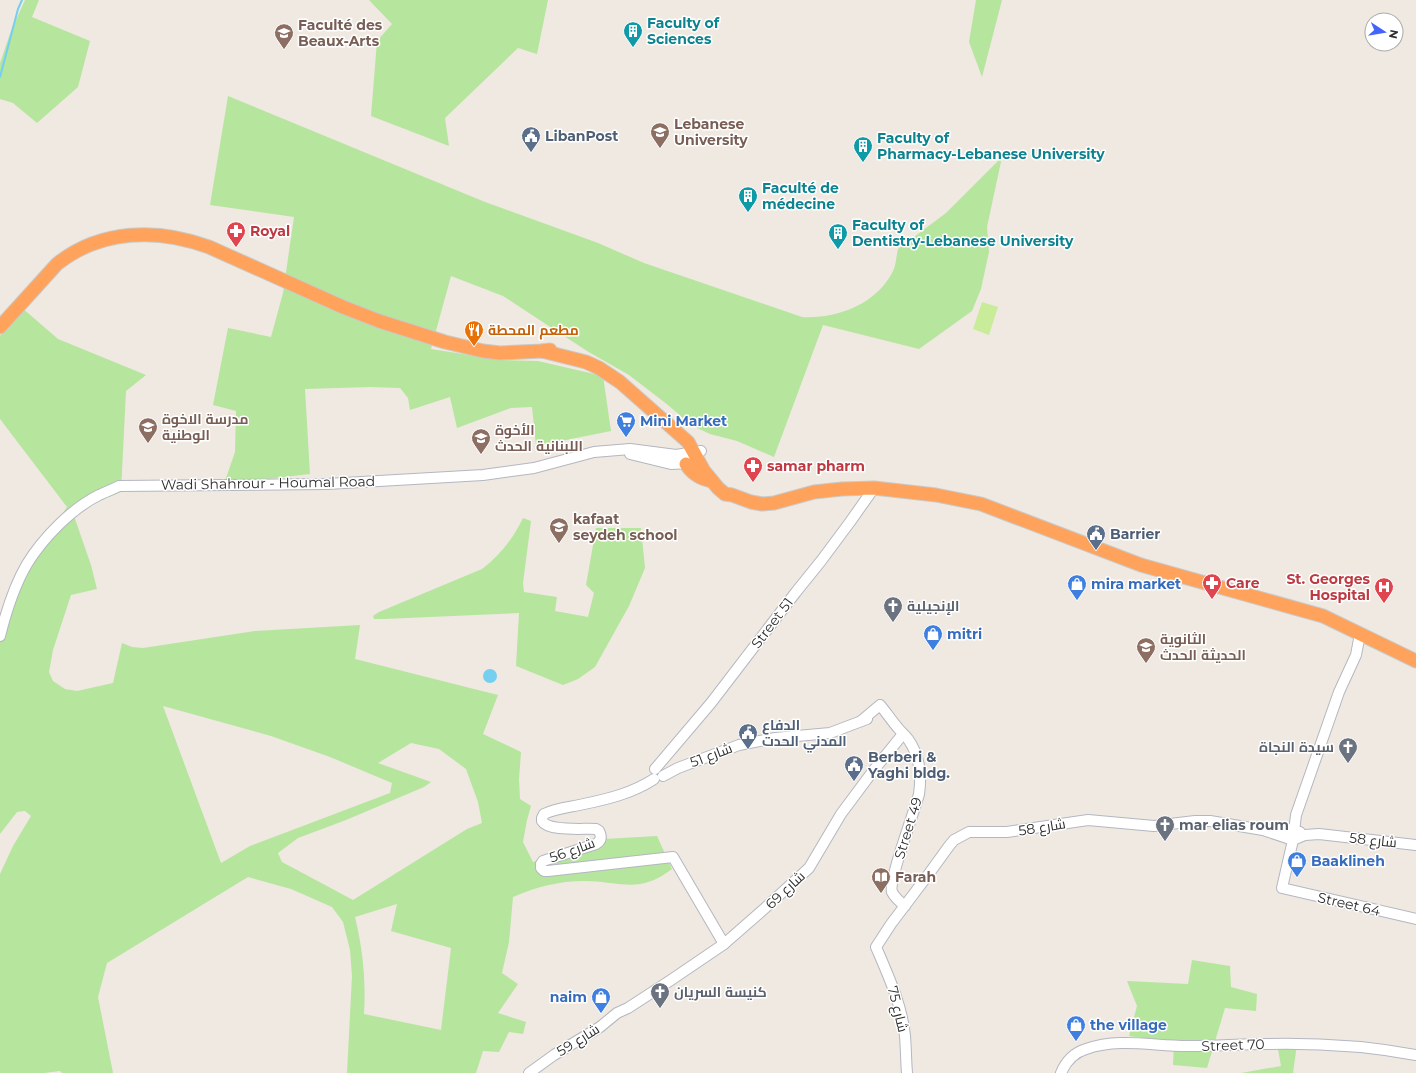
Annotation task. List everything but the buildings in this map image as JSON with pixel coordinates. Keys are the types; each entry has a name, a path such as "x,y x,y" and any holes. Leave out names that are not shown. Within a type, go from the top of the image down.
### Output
{"highway":[{"path":"0,327 56,264 72,253 86,246 111,238 129,235 148,234 176,237 209,247 343,307 379,321 445,342 483,351 500,353 542,352 586,362 608,373 620,382 642,403 680,434 688,442 697,459 729,488 732,495"},
{"path":"697,459 695,475 712,481 725,494 762,504 774,503 814,492 848,488 874,488 936,495 981,504 1142,565 1314,613 1337,622 1365,637 1416,660"}],"street":[{"name":"Wadi Shahrour - Houmal Road","path":"0,636 9,606 27,564 50,535 76,510 99,495 119,486 327,484 483,475 534,468 594,452 630,449 697,459"},
{"name":"Wadi Shahrour - Houmal Road","path":"613,450 671,464 697,459"},
{"name":"Street 51","path":"657,773 667,756 821,561 874,488"},
{"path":"1293,840 1296,815 1337,698 1365,637"},
{"name":"شارع 51","path":"657,773 678,768 739,745 775,738 830,733 847,728 879,710 901,731"},
{"name":"Street 49","path":"901,731 915,750 919,760 921,775 916,805 901,851 892,888 892,892 897,900 905,906"},
{"name":"شارع 69","path":"628,1008 724,944 764,910 809,868 841,814 901,731"},
{"name":"شارع 56","path":"657,773 635,790 610,799 544,814 542,821 547,826 569,829 596,829 600,831 601,837 599,842 596,844 543,861 541,868 544,871 548,871 673,857 724,944"},
{"name":"شارع 58","path":"876,947 891,924 949,846 954,840 969,832 1007,832 1088,820 1154,826 1194,820 1210,821 1263,830 1293,840 1305,835 1319,834 1416,845"},
{"name":"شارع 58","path":"1263,830 1288,828 1305,835"},
{"name":"Street 64","path":"1293,840 1282,888 1416,919"},
{"name":"شارع 75","path":"876,947 891,981 903,1022 907,1073"},
{"name":"شارع 59","path":"529,1073 554,1055 628,1008"},
{"name":"Street 70","path":"1061,1073 1067,1062 1076,1053 1096,1046 1123,1042 1191,1046 1313,1044 1375,1048 1416,1055"}],"green space":[{"path":"25,0 39,0 32,17 90,41 78,87 37,123 13,103 0,99 0,63 11,31"},
{"path":"369,0 548,0 537,54 518,48 445,118 449,146 371,116 377,41 392,24"},
{"path":"976,0 1002,0 982,77 969,42"},
{"path":"228,96 485,202 598,243 644,263 802,317 815,317 841,312 865,302 876,294 885,284 893,271 898,249 946,213 1002,157 987,227 989,252 981,289 972,311 919,349 823,325 774,457 737,441 710,434 691,425 629,375 587,351 503,296 451,276 431,349 501,360 538,361 603,376 611,431 536,446 532,407 511,408 457,428 450,397 410,410 408,398 400,388 370,387 305,389 310,474 258,480 225,481 235,452 236,411 213,405 228,328 271,337 283,293 294,217 210,205"},
{"path":"982,302 998,307 989,335 973,329"},
{"path":"21,307 58,339 146,375 126,391 121,492 109,497 104,497 74,516 91,565 97,589 71,595 53,650 49,672 53,681 65,689 77,691 113,683 122,643 132,647 143,648 255,631 360,625 355,659 498,695 483,734 521,752 519,779 520,799 531,806 523,842 533,862 604,839 657,836 672,869 649,882 629,885 584,881 566,882 530,890 513,897 509,942 502,973 518,984 498,1013 526,1022 523,1034 509,1032 499,1052 483,1051 476,1073 347,1073 352,976 350,950 343,922 332,907 291,889 248,877 107,963 98,997 113,1073 62,1073 60,1071 44,1073 0,1073 0,874 13,846 31,816 25,811 17,812 0,834 0,629 29,562 67,507 0,419 0,336","holes":["163,706 271,736 330,757 392,783 390,793 250,846 221,863","411,743 439,749 466,769 478,802 482,823 467,829 353,900 282,862 278,853 298,838 346,820 424,787 431,782 378,763","397,904 391,931 451,948 441,1030 364,1014 365,990 363,966 355,917"]},
{"path":"523,518 531,521 523,583 524,592 557,597 555,611 588,617 594,593 586,585 596,528 641,528 645,568 629,606 595,667 578,679 563,685 516,666 519,613 374,619 373,616 379,612 482,569 506,546"},
{"path":"1192,960 1230,966 1231,987 1257,994 1256,1011 1225,1008 1207,1068 1173,1065 1174,1043 1129,1036 1137,1006 1127,981 1188,984"},
{"path":"1277,1044 1297,1044 1293,1073 1241,1073 1281,1066"}],"water":[{"path":"487,669 493,669 497,673 497,679 493,683 487,683 483,679 483,673"}],"waterway":[{"path":"0,77 18,9 22,0"}],"place":[{"name":"Faculty of Sciences","path":"633,48"},
{"name":"Faculté des Beaux-Arts","path":"284,50"},
{"name":"Lebanese University","path":"660,149"},
{"name":"LibanPost","path":"531,153"},
{"name":"Faculty of Pharmacy-Lebanese University","path":"863,163"},
{"name":"Faculté de médecine","path":"748,213"},
{"name":"Royal","path":"236,248"},
{"name":"Faculty of Dentistry-Lebanese University","path":"838,250"},
{"name":"مطعم المحطة","path":"474,347"},
{"name":"Mini Market","path":"626,438"},
{"name":"مدرسة الاخوة الوطنية","path":"148,444"},
{"name":"الأخوة اللبنانية الحدث","path":"481,455"},
{"name":"samar pharm","path":"753,483"},
{"name":"kafaat seydeh school","path":"559,544"},
{"name":"Barrier","path":"1096,551"},
{"name":"Care","path":"1212,600"},
{"name":"mira market","path":"1077,601"},
{"name":"St. Georges Hospital","path":"1384,604"},
{"name":"الإنجيلية","path":"893,623"},
{"name":"mitri","path":"933,651"},
{"name":"الثانوية الحديثة الحدث","path":"1146,664"},
{"name":"الدفاع المدني الحدت","path":"748,750"},
{"name":"سيدة النجاة","path":"1348,764"},
{"name":"Berberi & Yaghi bldg.","path":"854,782"},
{"name":"mar elias roum","path":"1165,842"},
{"name":"Baaklineh","path":"1297,878"},
{"name":"Farah","path":"881,894"},
{"name":"كنيسة السريان","path":"660,1009"},
{"name":"naim","path":"601,1014"},
{"name":"the village","path":"1076,1042"}]}
